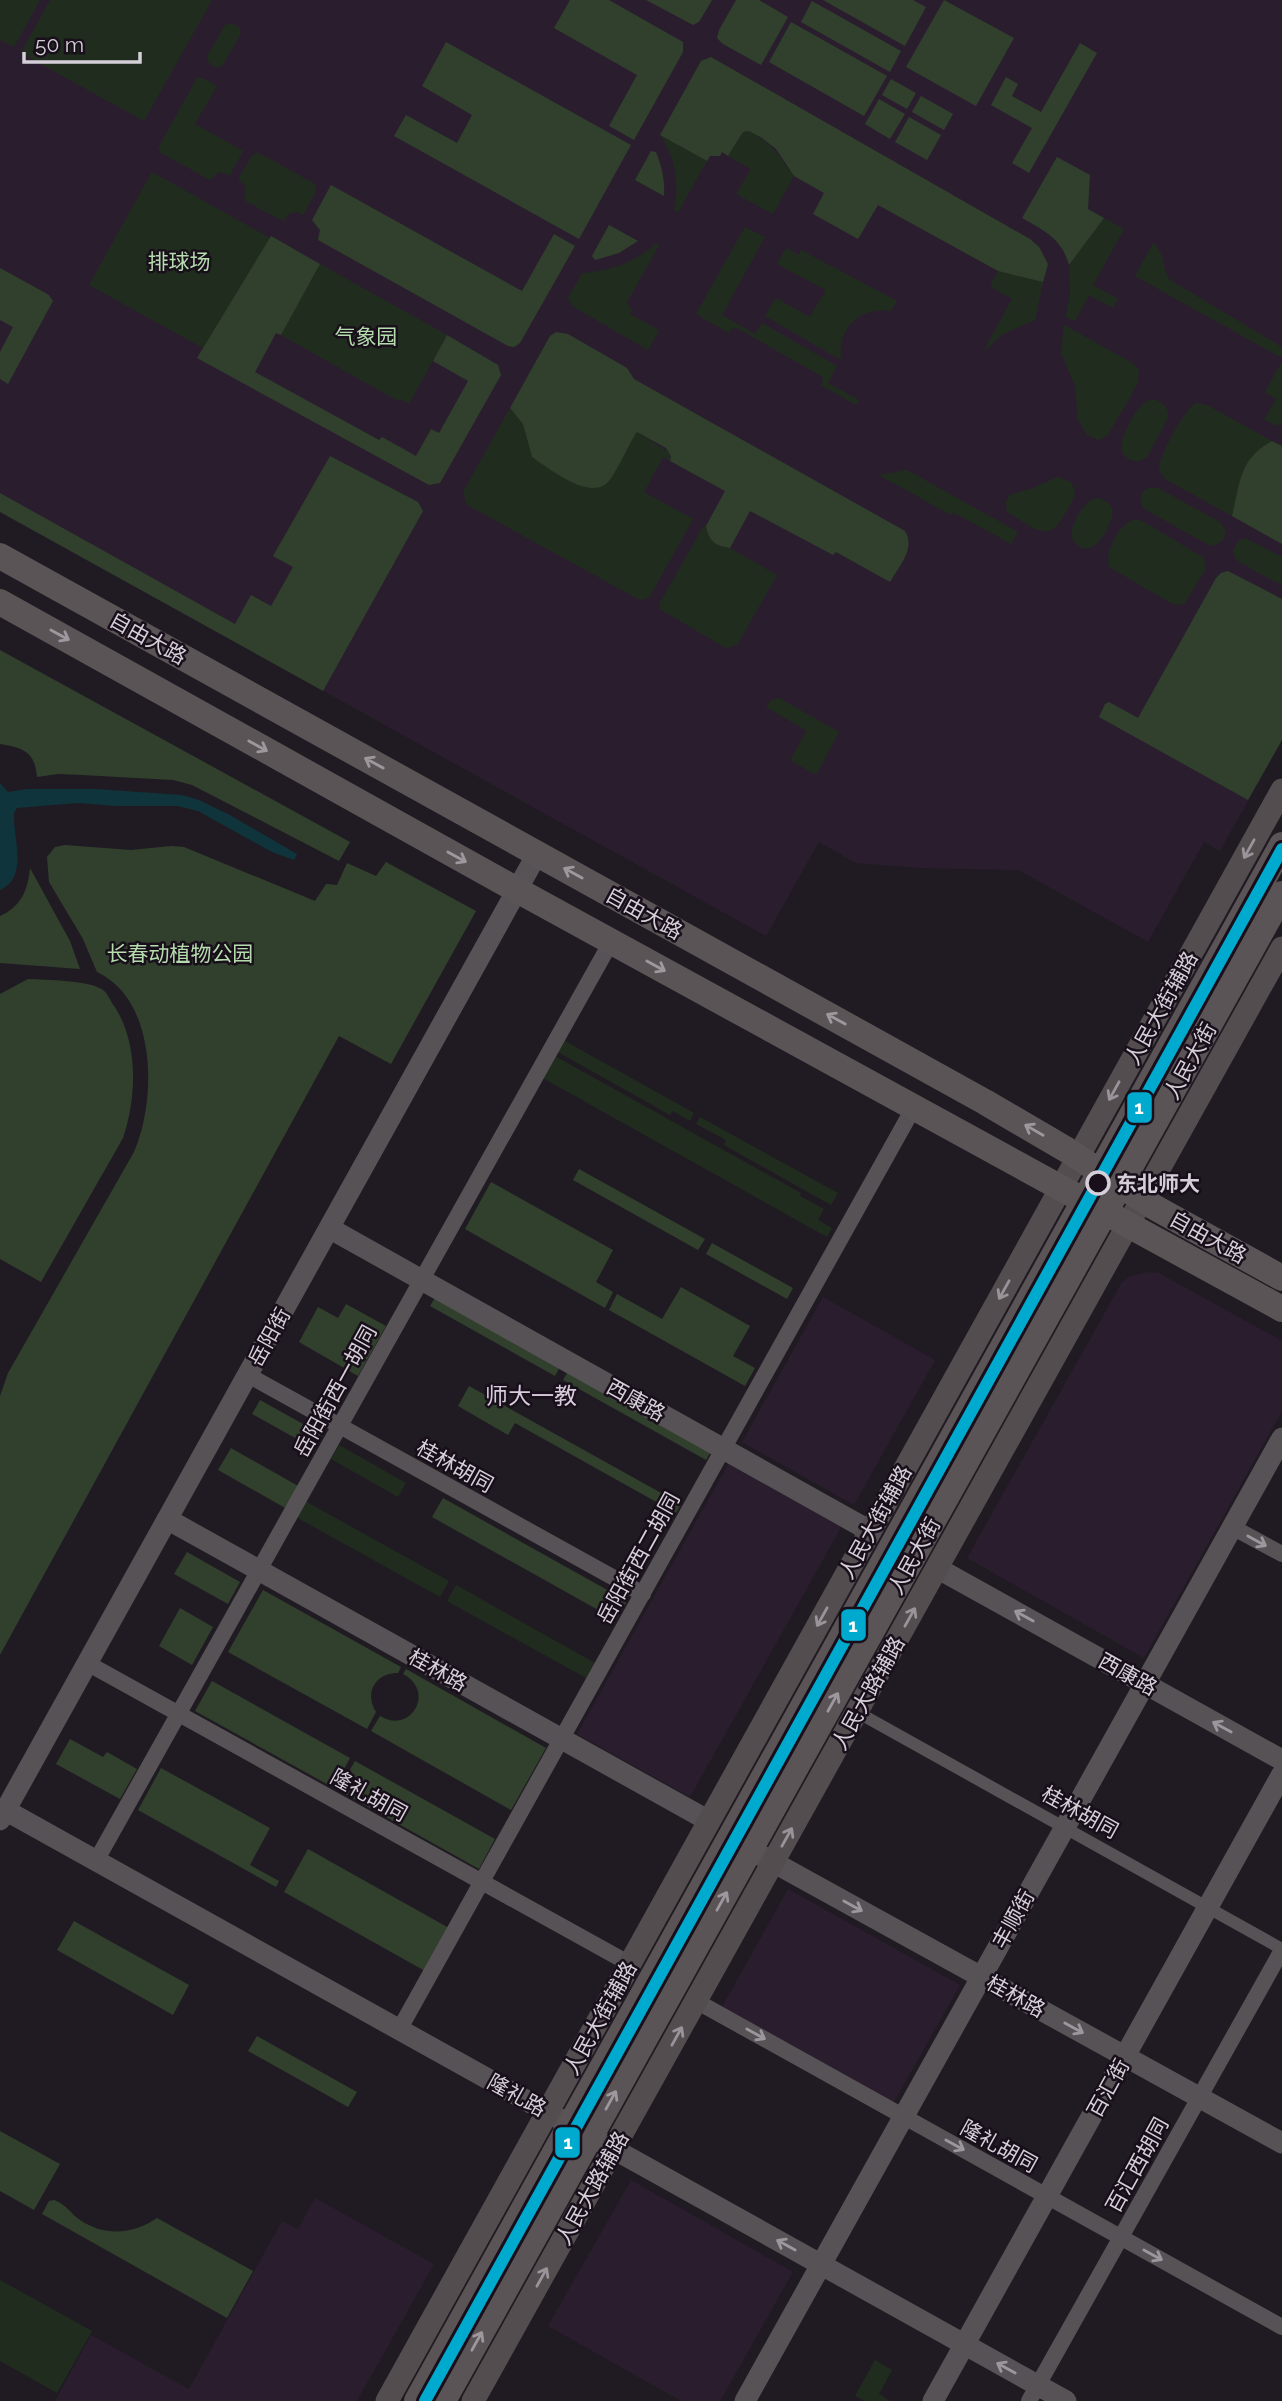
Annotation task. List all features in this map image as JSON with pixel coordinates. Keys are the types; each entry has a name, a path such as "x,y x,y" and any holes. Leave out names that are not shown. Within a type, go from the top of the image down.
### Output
{"main road":[{"name":"自由大路","path":"0,556 973,1095 1282,1278"},
{"name":"自由大路","path":"0,602 611,942 1282,1309"},
{"name":"人民大街辅路","path":"387,2401 1282,790"},
{"name":"人民大街","path":"1121,1185 1282,845"},
{"name":"人民大街","path":"443,2401 1282,894"},
{"path":"1121,1185 1282,948"},
{"name":"人民大街","path":"417,2401 592,2137 762,1856 1106,1212"},
{"name":"人民大路辅路","path":"473,2401 592,2137 696,2001 762,1856 857,1712 937,1569 1106,1212"}],"street":[{"name":"岳阳街","path":"3,1815 537,853"},
{"name":"岳阳街西一胡同","path":"96,1861 611,942"},
{"name":"岳阳街西二胡同","path":"399,2030 914,1107"},
{"name":"西康路","path":"329,1228 870,1531"},
{"name":"桂林胡同","path":"248,1375 643,1594"},
{"name":"丰顺街","path":"745,2401 1282,1438"},
{"name":"桂林路","path":"167,1519 709,1821"},
{"path":"1232,1527 1282,1554"},
{"name":"西康路","path":"937,1569 1282,1760"},
{"name":"隆礼胡同","path":"87,1663 630,1964"},
{"name":"桂林胡同","path":"857,1712 1282,1949"},
{"name":"百汇街","path":"933,2401 1282,1774"},
{"name":"隆礼路","path":"3,1815 96,1861 964,2344 1033,2393 1066,2401"},
{"name":"桂林路","path":"762,1856 1282,2143"},
{"name":"百汇西胡同","path":"1033,2393 1282,1949"},
{"name":"隆礼胡同","path":"696,2001 1282,2327"}],"shaded area":[{"path":"0,0 1282,0 1282,740 1220,851 1204,842 1148,942 1018,870 920,868 856,863 819,842 766,936 0,512"},
{"path":"1146,1272 1159,1273 1282,1341 1282,1411 1144,1658 967,1558 1122,1282"},
{"path":"823,1297 935,1360 854,1505 742,1442"},
{"path":"730,1461 843,1524 690,1797 577,1734"},
{"path":"788,1889 960,1985 894,2102 722,2007"},
{"path":"631,2180 793,2272 720,2401 681,2401 548,2326"},
{"path":"315,2198 434,2264 357,2401 55,2401 91,2335 189,2389 282,2221 298,2229"}],"green space":[{"path":"0,0 40,0 14,47 0,40"},
{"path":"50,0 212,0 144,121 21,53"},
{"path":"570,0 609,0 683,42 683,52 634,140 609,126 637,75 554,28"},
{"path":"646,0 712,0 699,22 693,25"},
{"path":"736,0 759,0 788,17 761,65 717,38"},
{"path":"823,0 913,0 926,7 905,46"},
{"path":"944,0 1014,38 976,106 906,67"},
{"path":"812,1 901,51 890,72 801,22"},
{"path":"791,22 887,76 864,116 769,62"},
{"path":"232,23 239,27 241,33 223,65 216,68 209,63 207,57 225,25"},
{"path":"446,42 631,145 579,239 394,136 406,115 457,143 472,115 422,86"},
{"path":"1080,43 1097,53 1029,173 1012,163 1032,128 991,105 1006,77 1018,84 1012,96 1041,112"},
{"path":"711,57 1030,239 1039,247 1048,264 1043,282 998,271 878,205 858,239 813,214 824,193 794,176 776,149 749,131 743,132 728,156 722,152 720,156 710,156 707,161 660,135 701,61"},
{"path":"197,78 203,78 217,86 195,124 243,151 230,175 219,172 210,180 161,153 158,148"},
{"path":"891,79 916,93 907,109 882,95"},
{"path":"921,96 953,114 944,130 912,112"},
{"path":"879,99 905,114 890,139 865,124"},
{"path":"909,117 941,135 927,160 895,142"},
{"path":"749,131 770,146 794,176 773,214 736,194 751,169 728,156 743,132"},
{"path":"660,135 707,161 678,212 674,210 676,191 673,162"},
{"path":"651,151 656,152 660,163 664,196 635,180"},
{"path":"259,153 315,184 316,192 303,215 298,212 290,213 283,221 244,200 246,187 238,179 253,154"},
{"path":"1057,157 1090,175 1088,209 1104,218 1069,265 1057,242 1022,218"},
{"name":"排球场","path":"152,172 270,238 203,348 89,285"},
{"path":"331,185 522,291 554,234 575,246 520,343 514,347 508,346 318,240 320,230 312,220"},
{"path":"1104,218 1124,229 1093,285 1118,299 1113,308 1089,295 1075,321 1066,317 1070,292 1069,265"},
{"path":"609,225 638,241 619,253 595,260 592,256"},
{"path":"745,227 765,237 722,315 755,334 762,323 837,366 828,383 859,400 856,405 821,385 821,376 737,328 731,329 729,333 696,314"},
{"path":"271,236 320,264 281,335 276,333 255,372 379,440 382,437 416,456 431,429 439,433 468,381 433,361 447,335 498,365 501,375 440,483 429,485 197,358"},
{"path":"656,243 659,245 627,302 632,310 630,314 659,330 648,350 572,306 568,298 582,273 622,265 640,256"},
{"path":"1153,243 1160,251 1170,280 1282,347 1282,358 1135,276"},
{"path":"786,248 799,255 801,250 897,301 891,311 870,312 853,322 843,338 841,360 765,316 776,298 810,317 826,290 777,264"},
{"name":"气象园","path":"320,264 447,335 409,404 400,399 398,401 281,335"},
{"path":"0,268 49,295 53,301 8,384 0,379 0,352 13,327 0,320"},
{"path":"998,271 1043,282 1035,320 1003,334 983,352 1012,299 990,286"},
{"path":"1064,325 1134,364 1139,370 1138,383 1108,435 1099,440 1087,435 1078,420 1075,386 1061,353"},
{"path":"556,332 568,334 627,368 634,379 905,531 909,544 902,563 890,582 836,552 833,555 750,511 730,548 720,546 711,539 706,526 725,491 670,461 671,456 666,448 637,432 610,480 598,488 578,485 532,457 523,424 510,408 550,336"},
{"path":"1282,361 1282,425 1276,425 1264,420 1276,399 1265,392"},
{"path":"1152,399 1164,405 1168,418 1147,457 1131,460 1122,453 1123,439 1140,407"},
{"path":"1196,403 1207,405 1272,441 1261,448 1247,464 1232,516 1165,479 1159,471 1173,434"},
{"path":"510,408 523,424 532,457 578,485 607,484 636,431 670,453 670,461 663,457 644,492 693,519 649,598 640,600 467,505 463,492"},
{"path":"1272,441 1282,446 1282,544 1232,516 1239,483 1247,464 1261,448"},
{"path":"330,456 418,502 423,511 323,691 0,512 0,493 235,624 251,595 271,606 293,567 273,556"},
{"path":"907,470 1018,532 1011,544 879,475"},
{"path":"1058,477 1071,482 1075,492 1063,517 1051,530 1037,530 1007,512 1006,502 1010,495"},
{"path":"1151,487 1158,488 1220,522 1226,531 1223,540 1214,546 1207,544 1146,510 1141,503 1141,497 1144,491"},
{"path":"1097,498 1104,500 1111,507 1111,520 1096,545 1083,548 1073,541 1074,522 1086,504"},
{"path":"1135,519 1204,558 1206,568 1185,603 1171,603 1109,567 1109,554 1114,539 1124,526"},
{"path":"704,525 716,543 777,575 737,645 726,648 660,609 660,603"},
{"path":"1245,538 1282,557 1282,583 1275,582 1236,560 1233,550 1238,541"},
{"path":"1228,571 1282,599 1282,740 1248,800 1099,717 1105,704 1109,702 1138,718 1216,578"},
{"path":"0,650 350,842 339,861 192,785 173,780 82,775 37,777 34,762 27,753 16,747 0,744"},
{"path":"779,698 839,732 816,775 790,760 807,731 766,707 771,700"},
{"name":"长春动植物公园","path":"65,845 131,850 184,847 315,901 326,884 337,885 347,863 376,876 386,862 476,911 391,1064 339,1036 0,1655 0,1396 8,1373 134,1152 146,1105 147,1053 141,1027 131,1004 117,986 97,972 83,939 49,882 47,857 55,847"},
{"path":"30,868 70,941 80,969 0,963 0,916 13,908 22,897"},
{"path":"28,979 78,982 103,990 121,1018 131,1051 133,1069 131,1105 123,1138 41,1282 0,1259 0,994"},
{"path":"563,1040 694,1113 690,1121 673,1111 670,1115 556,1051"},
{"path":"553,1055 801,1193 800,1196 824,1209 818,1220 832,1228 827,1237 541,1077"},
{"path":"700,1117 838,1193 831,1205 724,1145 726,1140 696,1124"},
{"path":"579,1169 705,1239 698,1250 573,1180"},
{"path":"491,1182 613,1250 596,1282 613,1292 605,1308 465,1229"},
{"path":"712,1243 793,1288 787,1299 706,1254"},
{"path":"681,1287 750,1326 733,1356 755,1368 745,1386 609,1310 617,1294 662,1319"},
{"path":"436,1296 561,1365 555,1376 430,1306"},
{"path":"346,1304 386,1326 358,1376 299,1342 318,1307 338,1318"},
{"path":"569,1370 712,1450 706,1460 563,1380"},
{"path":"469,1386 681,1504 676,1513 515,1423 508,1435 458,1406"},
{"path":"260,1400 321,1434 313,1448 252,1414"},
{"path":"339,1445 406,1483 398,1497 331,1459"},
{"path":"231,1448 300,1487 287,1509 218,1470"},
{"path":"443,1498 627,1601 616,1620 432,1517"},
{"path":"305,1501 449,1581 440,1597 296,1517"},
{"path":"187,1552 240,1582 228,1604 174,1574"},
{"path":"456,1585 595,1663 586,1678 447,1601"},
{"path":"263,1590 401,1667 398,1673 383,1676 374,1685 371,1698 376,1712 367,1729 228,1652"},
{"path":"180,1608 213,1627 192,1665 159,1646"},
{"path":"406,1669 546,1748 511,1810 371,1731 380,1716 401,1720 410,1716 416,1708 418,1690 413,1681 403,1674"},
{"path":"212,1681 350,1758 334,1788 195,1711"},
{"path":"70,1739 103,1757 107,1752 137,1769 120,1799 56,1764"},
{"path":"355,1761 495,1839 479,1869 338,1790"},
{"path":"161,1768 270,1828 250,1865 279,1881 276,1887 138,1810"},
{"path":"308,1849 449,1928 425,1971 284,1892"},
{"path":"74,1921 189,1985 173,2015 57,1950"},
{"path":"257,2036 357,2092 348,2107 248,2051"},
{"path":"0,2131 60,2164 34,2210 0,2191"},
{"path":"54,2200 77,2218 109,2231 129,2230 157,2218 253,2271 227,2318 42,2214 49,2201"},
{"path":"0,2280 92,2331 57,2393 0,2361"},
{"path":"875,2360 892,2370 879,2394 890,2401 865,2401 855,2396"}],"water":[{"path":"0,783 8,792 27,789 96,789 182,795 230,815 297,854 294,860 272,852 198,811 177,806 78,803 17,808 14,813 17,867 9,884 0,890"}],"transit line":[{"name":"1","path":"425,2401 1282,849"}],"place":[{"name":"东北师大","path":"1098,1183"}],"district":[{"name":"师大一教","path":"531,1395"}]}
